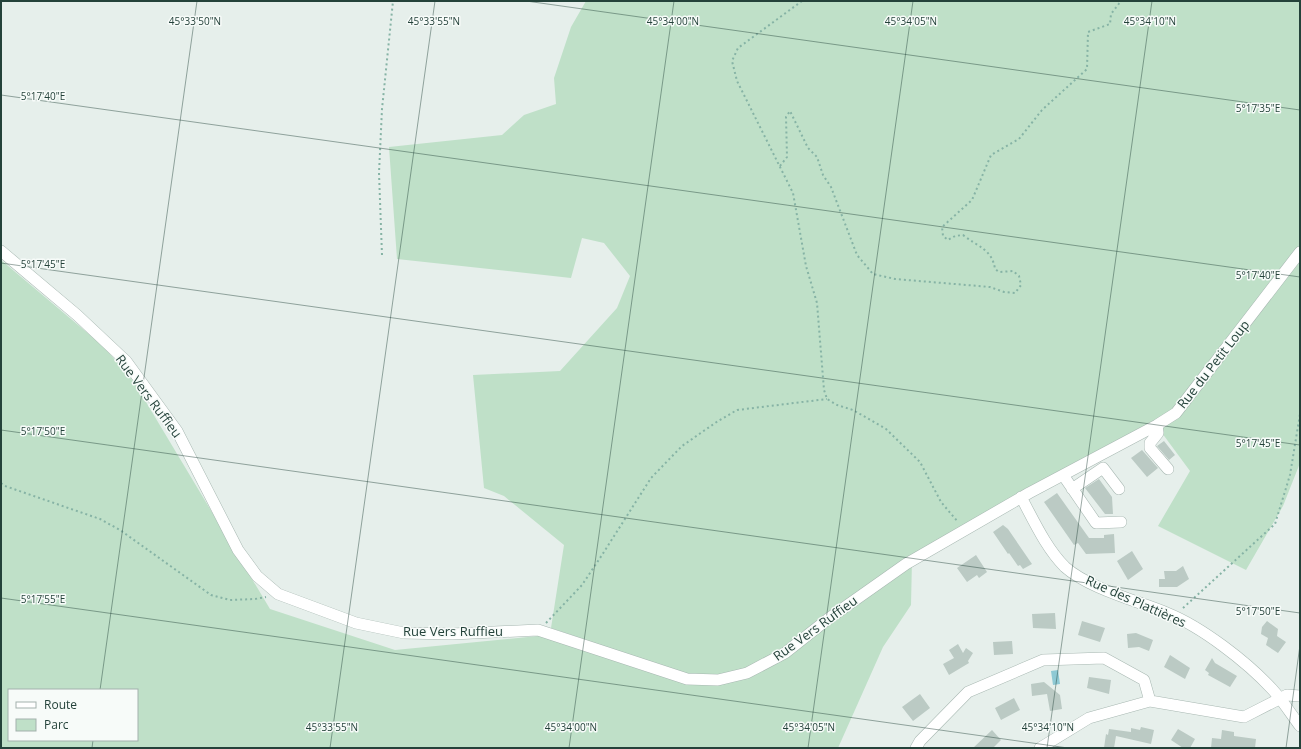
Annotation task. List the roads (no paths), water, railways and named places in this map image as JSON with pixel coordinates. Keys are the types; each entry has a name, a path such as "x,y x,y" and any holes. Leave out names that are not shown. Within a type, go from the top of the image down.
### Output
{"street":[{"name":"Rue Vers Ruffieu","path":"1,251 77,315 126,361 177,431 238,550 257,576 278,594 356,623 404,633 452,634 538,630 687,679 718,680 747,673 785,652 828,619 900,569 1021,497 1063,475"},
{"name":"Rue du Petit Loup","path":"1063,475 1157,425 1176,413 1300,252"},
{"path":"1157,425 1158,433 1156,438 1150,443 1150,448 1168,470"},
{"path":"1072,489 1103,468 1120,489"},
{"path":"1063,475 1096,523 1121,522"},
{"name":"Rue des Plattières","path":"1021,497 1044,540 1065,567 1084,579 1105,589 1176,617 1199,630 1251,668 1280,698 1300,726"},
{"path":"916,748 920,740 968,692 1043,660 1104,658 1144,680 1150,701"},
{"path":"1040,748 1089,718 1150,701 1244,717 1265,708 1287,695 1300,696"}],"water":[{"path":"1058,670 1060,684 1053,685 1051,671"}]}
